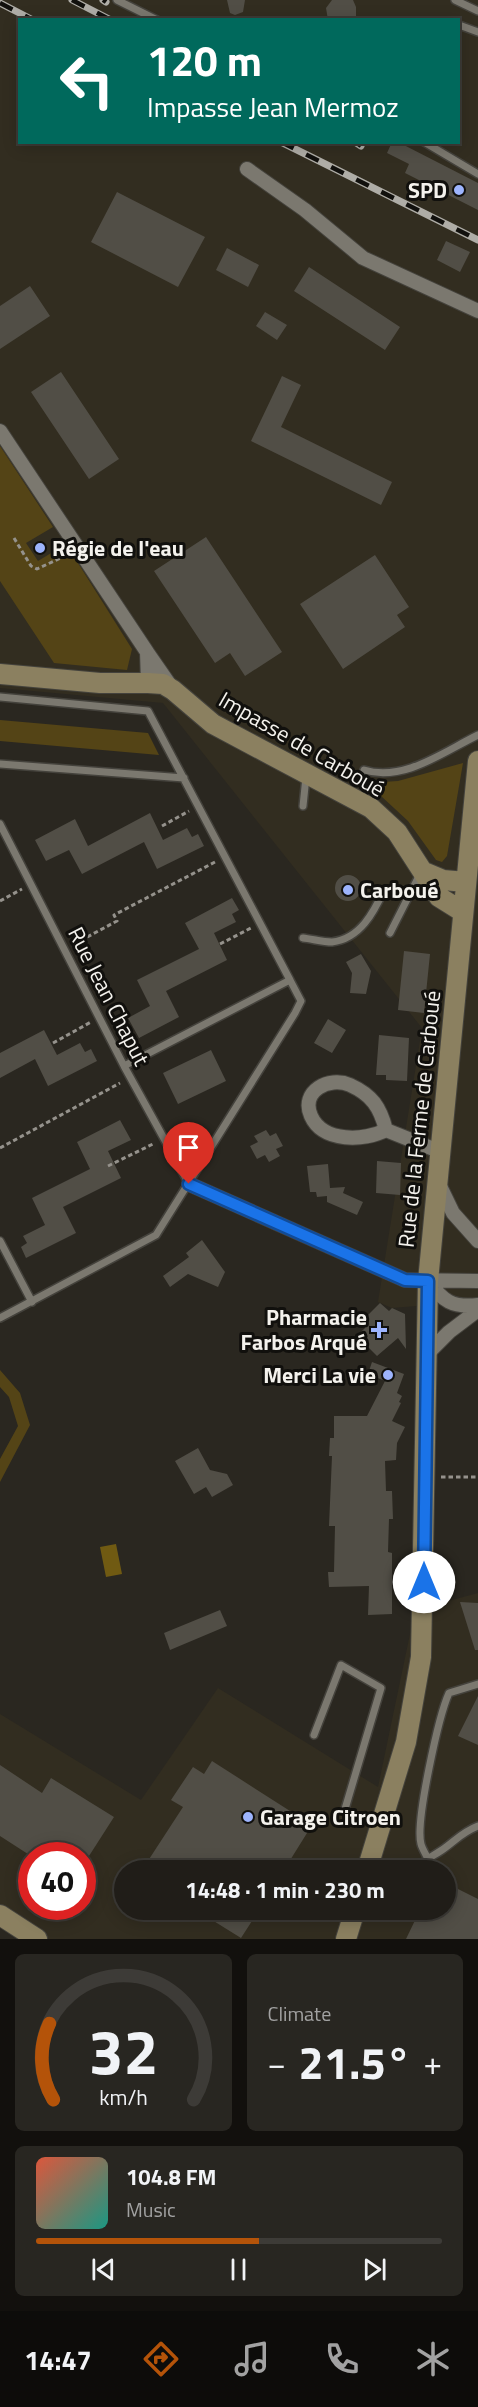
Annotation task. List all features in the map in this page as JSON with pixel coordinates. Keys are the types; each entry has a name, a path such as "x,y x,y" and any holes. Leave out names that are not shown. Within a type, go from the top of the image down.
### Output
{"street":[{"path":"247,169 305,210 363,258 478,311"},
{"name":"Impasse de Carboué","path":"0,430 174,690"},
{"path":"147,652 148,683"},
{"name":"Impasse de Carboué","path":"0,674 100,683 163,684 174,690 213,724 371,808 397,832 439,897 463,912"},
{"name":"Rue de la Ferme de Carboué","path":"370,1860 406,1742 419,1667 423,1615 425,1356 428,1281 478,761"},
{"path":"423,871 435,878 466,882"},
{"path":"386,1130 381,1111 364,1092 342,1082 331,1080 321,1085 313,1094 309,1106 311,1117 321,1127 336,1136 363,1138 386,1130 441,1152"},
{"path":"438,1182 453,1213 478,1241"},
{"path":"189,1184 405,1280 478,1281"},
{"path":"428,1281 441,1300 455,1306 478,1305"},
{"path":"425,1356 465,1318 478,1310"},
{"path":"0,1915 37,1939"},
{"path":"346,1939 352,1920"}],"lane":[{"path":"117,0 153,18"},
{"path":"455,0 478,11"},
{"path":"460,25 478,32"},
{"path":"427,144 478,174"},
{"path":"0,697 148,711 300,1001 295,1013 156,1235 0,1318"},
{"path":"364,770 381,775 402,771 478,735"},
{"path":"0,764 184,778"},
{"path":"303,806 307,774"},
{"name":"Rue Jean Chaput","path":"0,824 124,1066 189,1184"},
{"path":"390,933 423,871"},
{"path":"303,938 332,942 349,936 371,916 384,890 411,891"},
{"path":"124,1066 290,980"},
{"path":"0,1241 32,1302"},
{"path":"314,1735 340,1665 381,1688 345,1809"},
{"path":"427,1857 420,1843 422,1822 427,1782 442,1708 449,1693 478,1684"},
{"path":"424,1860 441,1851 464,1831 478,1826"}],"path":[{"path":"14,538 31,566 37,569 80,549"},
{"path":"162,826 199,806"},
{"path":"64,949 117,921 114,915 225,857"},
{"path":"0,901 31,885"},
{"path":"220,944 260,923"},
{"path":"54,1043 99,1017"},
{"path":"0,1148 131,1078"},
{"path":"108,1166 164,1138"},
{"path":"424,1477 478,1477"}],"shaded area":[{"path":"0,0 478,0 478,1301 392,1308 378,1302 422,1028 163,703 0,688"},
{"path":"0,446 53,527 26,543 38,561 66,544 132,649 127,670 54,663 0,581"},
{"path":"0,720 148,733 159,755 0,741"},
{"path":"463,763 447,856 442,862 436,860 408,821 367,783 398,781"},
{"path":"0,1370 20,1393 30,1425 0,1482 0,1459 18,1426 9,1397 0,1387"},
{"path":"116,1544 122,1574 106,1577 100,1547"},
{"path":"478,1593 478,1939 19,1939 0,1924 0,1714 141,1800 218,1688 378,1787 415,1610"}],"building":[{"path":"227,0 245,0 243,12 235,15 230,13"},
{"path":"332,0 353,0 356,7 356,18 328,18 326,8"},
{"path":"391,144 402,144 478,183 478,210 405,173 409,164 387,153"},
{"path":"117,192 205,237 178,287 91,242"},
{"path":"446,241 470,252 460,272 437,260"},
{"path":"227,248 259,265 248,287 216,270"},
{"path":"309,267 400,327 385,350 294,291"},
{"path":"30,286 50,316 0,349 0,306"},
{"path":"265,312 287,325 277,340 256,326"},
{"path":"61,372 119,459 89,479 31,392"},
{"path":"282,376 301,385 281,427 392,482 381,505 251,441"},
{"path":"206,537 282,652 245,676 230,653 215,663 154,571"},
{"path":"375,555 409,607 397,615 405,627 343,669 300,604"},
{"path":"150,813 163,840 187,828 192,837 198,834 204,846 157,869 144,842 82,874 69,850 46,861 35,840 75,819 88,846"},
{"name":"Carboué","path":"348,875 357,879 361,888 357,897 348,901 339,897 335,888 339,879"},
{"path":"232,898 239,910 232,914 236,922 214,933 227,960 166,991 179,1017 139,1038 128,1018 150,1006 137,980 199,949 185,923"},
{"path":"404,951 430,954 424,1013 398,1010"},
{"path":"361,954 371,971 366,994 350,993 352,973 346,962"},
{"path":"328,1019 346,1030 332,1053 314,1043"},
{"path":"44,1030 57,1055 80,1043 85,1052 91,1049 97,1061 48,1086 35,1059 0,1078 0,1053"},
{"path":"379,1035 409,1038 407,1081 386,1080 386,1075 376,1075"},
{"path":"211,1050 226,1081 178,1104 163,1073"},
{"path":"120,1120 131,1140 108,1151 121,1178 63,1207 76,1233 26,1258 21,1247 27,1243 23,1236 45,1225 32,1198 90,1169 77,1142"},
{"path":"266,1130 270,1136 276,1133 283,1146 276,1149 280,1156 269,1162 265,1155 257,1159 250,1146 258,1142 254,1136"},
{"path":"377,1161 401,1163 400,1195 376,1193"},
{"path":"328,1164 330,1188 345,1187 343,1193 363,1202 357,1215 327,1202 327,1196 317,1197 316,1192 310,1192 307,1166"},
{"path":"202,1240 225,1272 218,1287 188,1274 170,1287 163,1276 189,1257 186,1253"},
{"path":"380,1303 389,1311 392,1308 405,1314 406,1349 398,1338 377,1356 357,1336 365,1328 363,1320"},
{"path":"372,1362 404,1374 397,1393 402,1396 399,1402 401,1403 392,1421 405,1427 397,1443 396,1460 385,1461 386,1491 392,1491 393,1519 389,1519 388,1552 392,1553 392,1614 368,1615 369,1586 329,1587 328,1572 334,1572 335,1526 329,1526 332,1456 329,1456 330,1438 334,1438 334,1416 367,1416 385,1381 368,1374"},
{"path":"198,1448 210,1470 227,1474 233,1485 212,1497 206,1487 194,1494 175,1461"},
{"path":"460,1602 478,1603 478,1650 475,1650"},
{"path":"220,1610 227,1626 170,1650 164,1633"},
{"path":"478,1696 478,1745 458,1736"},
{"path":"212,1761 312,1825 290,1860 149,1860 183,1807 171,1800 193,1767 204,1774"},
{"path":"0,1765 42,1793 51,1778 114,1817 96,1845 96,1842 18,1842 18,1848 0,1836"},
{"path":"456,1888 478,1899 478,1939 406,1939 415,1920 456,1920"},
{"path":"212,1920 253,1920 241,1938"}],"railway":[{"path":"72,0 107,18"},
{"path":"0,3 29,18"},
{"path":"285,144 478,240"}],"place":[{"name":"SPD","path":"459,190"},
{"name":"Régie de l'eau","path":"40,548"},
{"name":"Carboué","path":"348,890"},
{"name":"Pharmacie Farbos Arqué","path":"379,1330"},
{"name":"Merci La vie","path":"388,1375"},
{"name":"Garage Citroen","path":"248,1817"}],"route":[{"path":"189,1184 405,1280 428,1281 425,1356 424,1582"}]}
